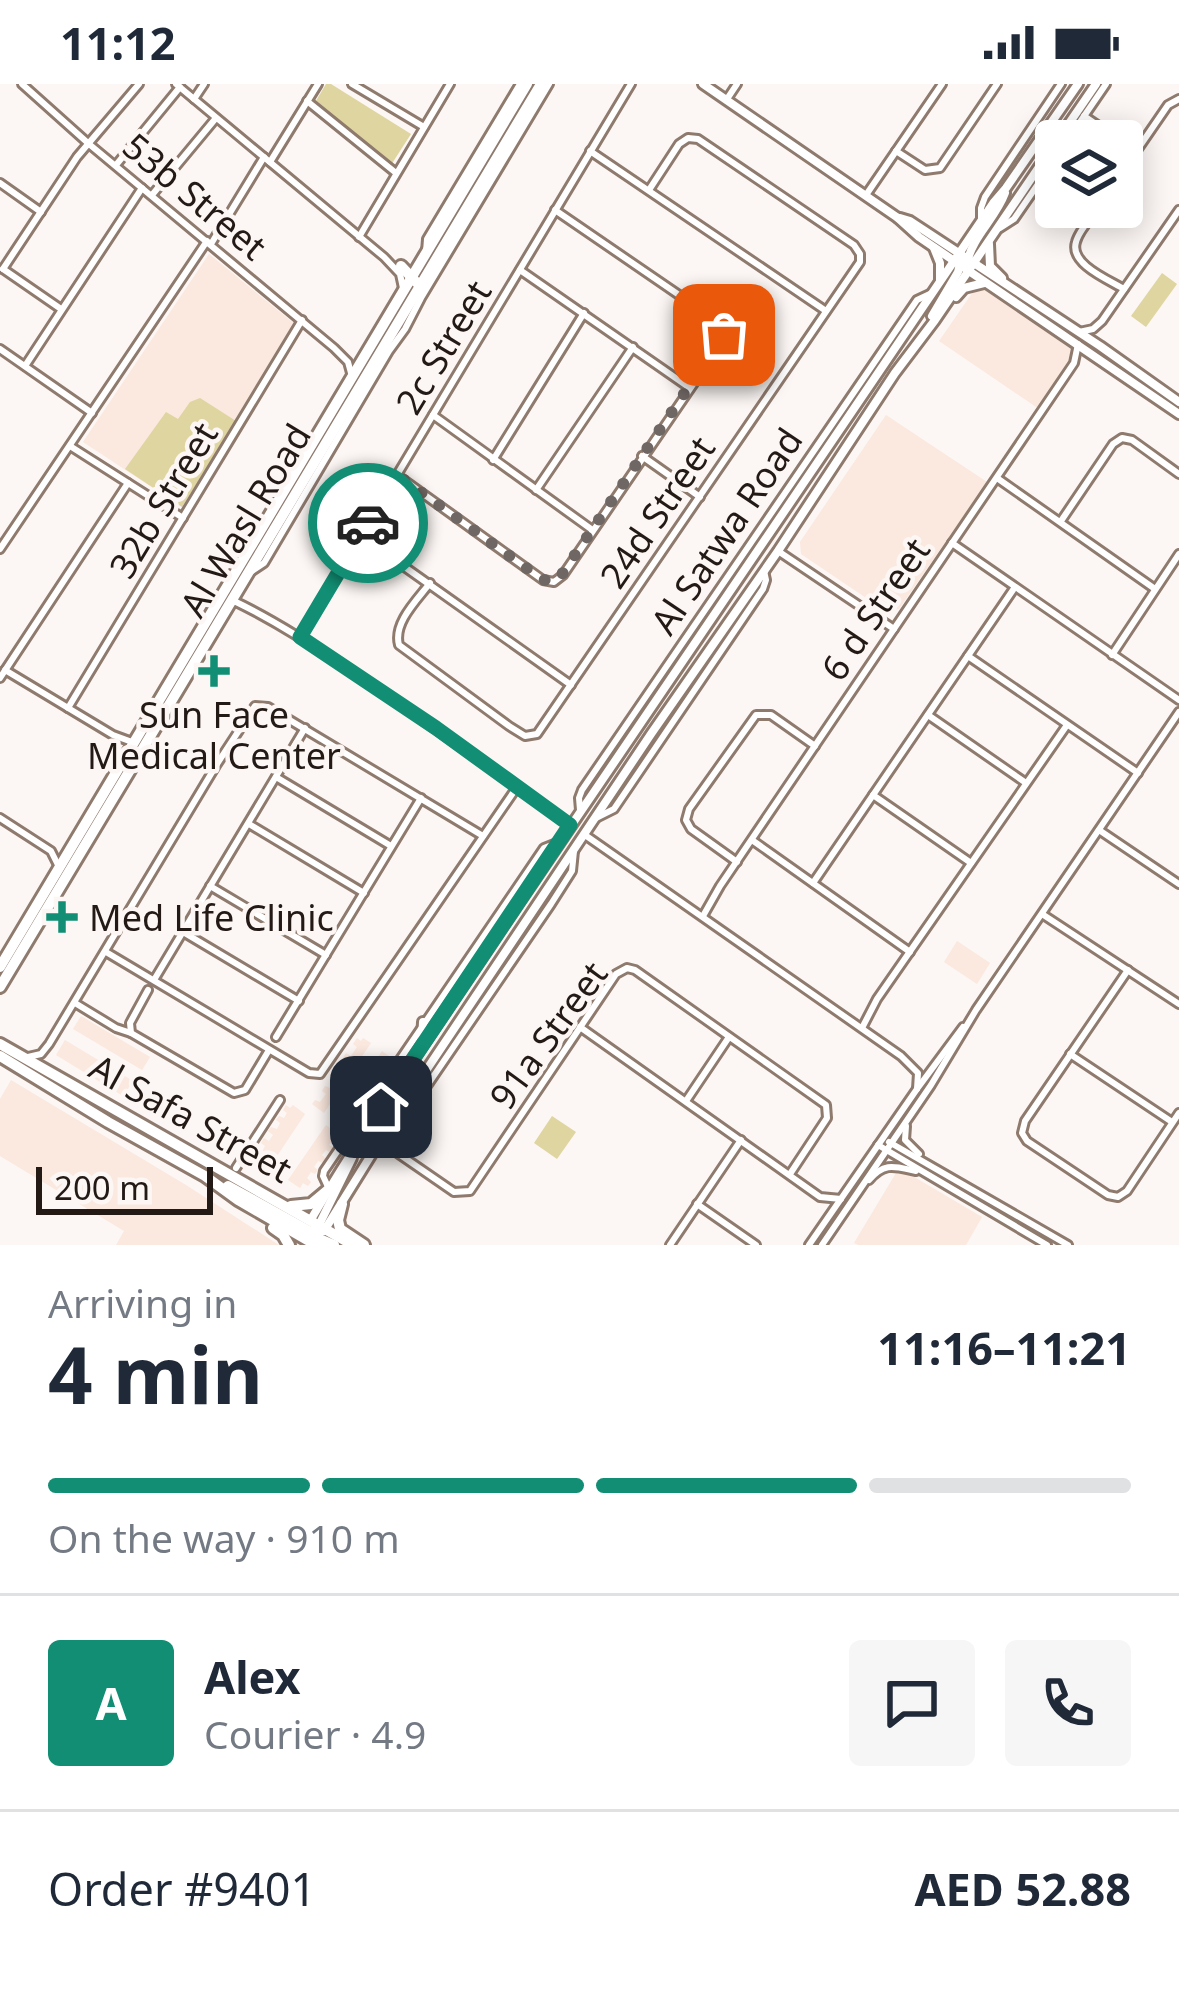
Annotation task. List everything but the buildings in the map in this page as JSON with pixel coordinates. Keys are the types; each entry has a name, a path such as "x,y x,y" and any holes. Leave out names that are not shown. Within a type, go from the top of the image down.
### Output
{"main road":[{"name":"Al Wasl Road","path":"0,987 232,600 229,594 523,84"},
{"name":"Al Wasl Road","path":"0,971 133,743 244,574 545,84"},
{"path":"703,84 898,218 910,221 935,243 1079,332 1179,414"},
{"name":"Al Satwa Road","path":"314,1234 342,1204 391,1123 923,333 964,262 979,224 1078,84"},
{"name":"Al Satwa Road","path":"1071,120 1096,84"},
{"name":"Al Satwa Road","path":"314,1234 329,1189 422,1043 940,280 989,240 1035,173"},
{"path":"964,262 1006,188"},
{"path":"935,243 963,238 979,224"},
{"path":"989,240 990,266 1020,294"},
{"path":"935,243 940,280"},
{"path":"964,262 1078,344 1097,350 1179,402"},
{"path":"374,364 380,344 415,286 419,265 401,266"},
{"path":"923,333 938,323 964,288 990,284"},
{"path":"1078,344 1089,344 1145,378"},
{"path":"822,437 841,427"},
{"path":"778,551 769,542 780,517"},
{"path":"697,619 697,639"},
{"path":"651,734 668,704 658,695"},
{"path":"89,838 136,752 133,743"},
{"path":"500,961 492,952 501,930"},
{"path":"422,1043 423,1022"},
{"path":"0,1042 19,1058"},
{"path":"0,1059 19,1058"},
{"name":"Al Safa Street","path":"19,1058 286,1205 314,1234"},
{"name":"Al Safa Street","path":"19,1058 108,1122 206,1176 283,1235 314,1234 353,1245"},
{"path":"206,1176 314,1234 348,1171 353,1152"},
{"path":"286,1205 311,1204 329,1189"},
{"path":"342,1204 340,1229 364,1245"}],"street":[{"name":"53b Street","path":"22,84 334,348 350,364 349,384"},
{"path":"62,310 1,268 77,157 139,84"},
{"path":"194,99 204,84"},
{"path":"0,549 318,84"},
{"path":"352,84 424,127"},
{"path":"358,236 450,84"},
{"path":"260,612 245,598 244,574 263,563 405,329 545,84"},
{"name":"2c Street","path":"300,637 632,84"},
{"path":"727,100 737,84"},
{"path":"866,196 942,84"},
{"path":"896,151 926,170 940,168 997,84"},
{"name":"Al Satwa Road","path":"979,224 985,196 1061,84"},
{"path":"1081,120 1106,84"},
{"path":"116,166 178,86 358,236 401,266"},
{"path":"1143,141 1168,105 1179,99"},
{"path":"308,101 396,173"},
{"path":"1084,116 1090,120"},
{"path":"152,195 217,118"},
{"name":"24d Street","path":"430,583 397,631 399,645 494,717 525,736 539,733 858,265 860,254 854,245 698,139 688,138 680,144 649,190"},
{"path":"590,151 826,311"},
{"path":"0,182 41,212"},
{"path":"25,365 143,187"},
{"name":"Al Satwa Road","path":"997,230 1014,219 1035,188"},
{"path":"397,475 543,580 554,582 722,342 724,332 717,321 555,210"},
{"path":"1079,332 1102,321 1179,210"},
{"path":"1085,228 1076,242 1076,254 1124,290"},
{"path":"384,256 402,277 403,293"},
{"path":"520,270 690,388"},
{"name":"Al Satwa Road","path":"580,810 583,790 697,619 917,300 932,292"},
{"path":"493,460 584,313"},
{"name":"32b Street","path":"68,708 302,320"},
{"path":"1074,363 1097,350 1102,321"},
{"name":"6 d Street","path":"701,914 1074,363 1078,344"},
{"path":"536,490 633,347"},
{"path":"334,348 353,357 368,350"},
{"path":"0,349 92,413"},
{"path":"433,415 592,530"},
{"path":"1060,521 1121,438 1132,440 1179,473"},
{"path":"70,446 184,518"},
{"path":"642,456 700,496"},
{"path":"997,478 1155,589"},
{"path":"128,483 3,674 133,743"},
{"path":"361,536 571,685"},
{"path":"822,1245 859,1191 917,1088 1101,828 1179,706 952,543"},
{"path":"778,551 894,629"},
{"path":"1112,655 1179,554"},
{"name":"Al Satwa Road","path":"596,818 615,808 692,696 765,586 764,572"},
{"path":"813,883 1016,587"},
{"path":"232,600 300,637 570,825"},
{"path":"968,656 1137,775"},
{"path":"19,1058 41,1054 49,1044 228,746 258,705 268,706 483,836"},
{"path":"737,862 691,829 686,820 689,809 756,715 771,715 815,746"},
{"path":"928,715 1026,783"},
{"path":"859,1026 1067,725"},
{"path":"154,980 305,728"},
{"path":"113,735 124,758"},
{"path":"276,777 392,847"},
{"path":"106,952 316,1075 326,1068 517,788"},
{"path":"873,795 971,863"},
{"path":"276,1036 421,798"},
{"path":"1,821 51,851 68,851"},
{"path":"248,824 364,893"},
{"path":"1101,828 1179,884"},
{"path":"585,835 929,1072 931,1084"},
{"path":"752,840 910,952"},
{"name":"Al Satwa Road","path":"329,1189 324,1171 544,848 559,842"},
{"path":"51,851 59,866"},
{"name":"Al Satwa Road","path":"391,1123 407,1115 550,904 572,871 574,851"},
{"path":"210,886 326,956"},
{"path":"1043,912 1179,1004"},
{"path":"183,932 298,1001"},
{"name":"91a Street","path":"380,1141 454,1192 470,1191 616,974 627,968 827,1108 827,1118 790,1174"},
{"path":"1128,970 1025,1121 1022,1133 1027,1141 1118,1197 1127,1191 1179,1113"},
{"path":"131,1033 130,1023 148,990"},
{"path":"75,1003 237,1094 245,1090 269,1049"},
{"path":"809,1245 915,1107 976,1010"},
{"path":"580,1027 820,1196 827,1220"},
{"path":"686,1101 729,1037"},
{"path":"49,1044 46,1058 51,1073"},
{"path":"1070,1054 1173,1122"},
{"path":"902,1056 917,1070 917,1088"},
{"path":"236,1168 280,1100"},
{"path":"915,1107 904,1129 905,1140 935,1167"},
{"path":"670,1245 741,1139"},
{"path":"884,1144 935,1167 1068,1245"},
{"path":"884,1144 920,1172 1047,1245"},
{"path":"859,1191 886,1166 920,1172"},
{"path":"820,1196 841,1199"},
{"path":"698,1204 756,1245"},
{"path":"1026,1232 1029,1245"}],"shaded area":[{"path":"326,84 411,134 391,165 314,104"},
{"path":"209,254 296,325 182,507 83,442"},
{"path":"1162,273 1177,284 1146,327 1131,316"},
{"path":"989,288 1074,349 1075,357 1039,409 939,341 975,289"},
{"path":"200,398 236,421 182,507 125,469 166,412 178,419 190,402"},
{"path":"886,415 987,482 899,609 887,612 801,554 800,542"},
{"path":"957,941 990,963 977,984 944,962"},
{"path":"81,1016 150,1057 142,1070 73,1029"},
{"path":"357,1038 371,1043 324,1113 312,1104 326,1094 322,1091 336,1079 332,1075 336,1069 341,1072 346,1063 342,1059 346,1053 351,1056"},
{"path":"65,1040 133,1081 123,1096 56,1055"},
{"path":"382,1051 392,1062 388,1068 383,1065 377,1074 381,1078 367,1090 371,1093 367,1099 362,1097 356,1105 361,1109 357,1115 351,1112 348,1127 342,1126 335,1121"},
{"path":"11,1080 279,1245 116,1245 124,1231 0,1156 0,1099"},
{"path":"286,1105 305,1114 267,1171 255,1163 258,1157 253,1154 256,1149 262,1152 265,1146 261,1143 273,1135 268,1131 271,1127 277,1129 280,1123 276,1120 284,1118"},
{"path":"552,1116 576,1132 557,1159 534,1143"},
{"path":"326,1125 341,1137 329,1145 334,1148 331,1153 326,1150 322,1155 326,1159 314,1167 318,1170 307,1178 308,1186 303,1183 300,1188 288,1180"},
{"path":"899,1168 982,1217 966,1245 854,1243"}],"way so far":[{"path":"368,523 397,475 543,580 558,580 724,335"}],"place":[{"name":"Sun Face Medical Center","path":"214,671"},
{"name":"Med Life Clinic","path":"62,917"}],"route":[{"path":"368,523 300,637 570,825 381,1107"}]}
